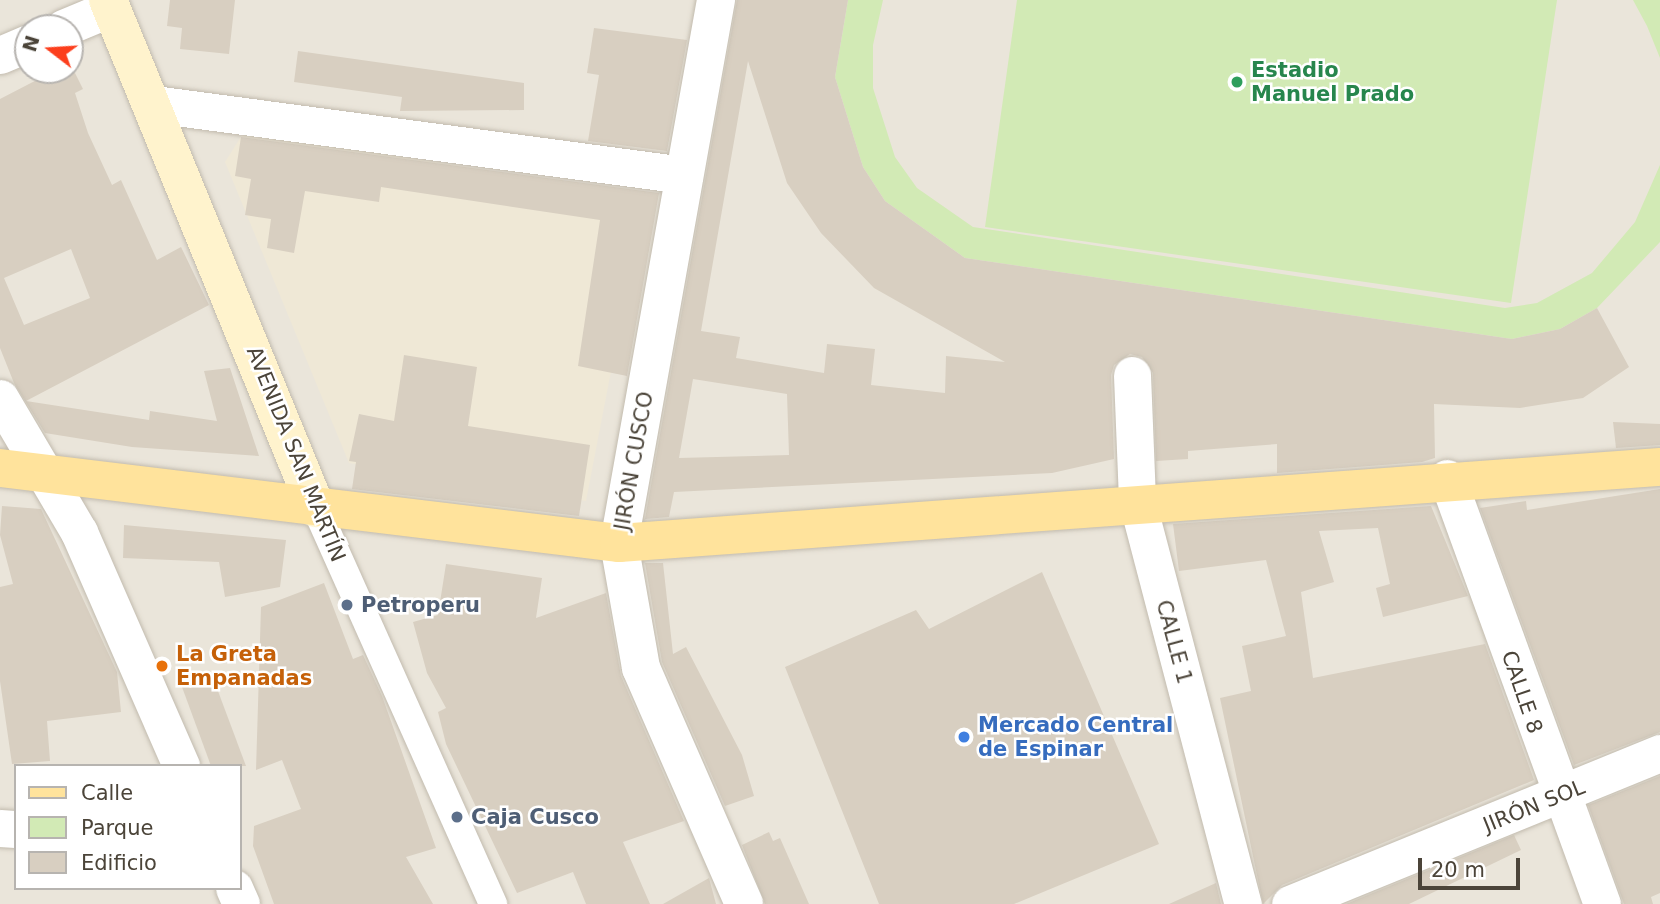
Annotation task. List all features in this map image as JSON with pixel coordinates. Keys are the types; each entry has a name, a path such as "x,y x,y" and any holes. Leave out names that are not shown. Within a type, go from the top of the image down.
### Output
{"main road":[{"name":"AVENIDA SAN MARTÍN","path":"109,4 154,104 316,508"},
{"path":"0,468 37,470 316,508 620,543 1447,478 1660,467"}],"street":[{"name":"JIRÓN CUSCO","path":"716,0 620,543 641,668 744,904"},
{"path":"84,17 109,4"},
{"path":"154,104 684,175"},
{"name":"CALLE 1","path":"1132,375 1137,501 1243,904"},
{"path":"0,398 37,470 79,532 180,764"},
{"name":"CALLE 8","path":"1447,478 1559,796 1602,904"},
{"name":"AVENIDA SAN MARTÍN","path":"316,508 493,904"},
{"name":"JIRÓN SOL","path":"1290,904 1660,753"}],"shaded area":[{"path":"0,0 1660,0 1660,904 0,904"},
{"path":"244,132 645,195 586,501 349,463 225,162"}],"green space":[{"path":"848,0 883,0 873,45 873,88 895,157 917,188 973,227 1505,308 1537,303 1592,273 1635,222 1660,165 1660,242 1597,308 1560,329 1512,339 965,258 885,201 863,167 835,77"},
{"path":"1017,0 1557,0 1511,303 985,227"},
{"path":"1633,0 1660,0 1660,58 1647,26"}],"building":[{"path":"170,0 235,0 229,54 180,49 182,28 167,26"},
{"path":"737,0 848,0 835,77 863,167 885,201 965,258 1512,339 1560,329 1597,308 1629,367 1583,398 1520,408 1434,404 1435,458 1422,462 1277,473 1277,444 1188,451 1188,459 1156,461 1153,373 1142,357 1130,354 1114,365 1111,375 1114,459 1052,473 674,492 669,517 645,519","holes":["748,61 787,183 821,233 874,288 1005,362 946,356 945,393 871,385 875,349 827,344 824,373 736,358 740,337 701,331","693,379 787,394 789,455 679,458"]},
{"path":"594,28 687,40 667,151 588,141 599,75 587,73"},
{"path":"298,51 524,83 524,110 400,111 402,97 294,82"},
{"path":"29,84 80,84 83,89 75,93 88,133 112,185 121,180 157,260 181,247 209,305 26,401 149,420 150,411 217,421 204,371 230,368 259,456 132,447 45,433 14,383 0,348 0,99","holes":["71,249 90,298 24,325 4,278"]},
{"path":"241,137 659,193 627,376 578,366 600,220 381,187 379,202 305,191 294,253 267,248 271,219 245,215 251,179 235,176"},
{"path":"404,355 477,367 468,426 590,445 579,516 352,489 356,462 349,461 359,414 394,421"},
{"path":"1613,422 1660,424 1660,445 1616,448"},
{"path":"1660,489 1660,732 1574,765 1480,508 1526,501 1527,510"},
{"path":"2,506 41,509 117,672 121,712 47,721 50,761 12,764 0,681 0,587 13,584 0,535"},
{"path":"1431,506 1468,596 1383,617 1376,588 1390,584 1378,528 1319,531 1334,582 1301,592 1313,678 1485,644 1534,780 1282,885 1263,904 1220,698 1251,691 1242,646 1286,636 1266,560 1179,571 1173,524"},
{"path":"124,525 286,540 280,587 225,597 219,562 123,558"},
{"path":"645,563 663,563 673,654 686,647 742,755 754,796 725,806 662,662"},
{"path":"446,564 542,578 536,618 606,593 621,676 684,821 623,842 650,904 586,904 573,872 517,893 446,744 438,712 446,708 427,673 413,622 438,615"},
{"name":"Mercado Central de Espinar","path":"1042,572 1159,844 1014,904 879,904 785,667 916,610 929,629"},
{"path":"324,583 353,659 363,655 382,696 436,848 406,857 433,904 274,904 253,846 254,826 301,809 282,760 256,770 261,607"},
{"path":"212,675 246,766 210,764 182,687"},
{"path":"1660,776 1660,893 1651,897 1653,904 1624,904 1588,805"},
{"path":"769,832 773,841 780,838 809,904 765,904 742,845"},
{"path":"1514,835 1521,850 1409,904 1346,904"},
{"path":"709,878 716,904 663,904"},
{"path":"1216,883 1221,904 1169,904"}],"place":[{"name":"Estadio Manuel Prado","path":"1237,82"},
{"name":"Petroperu","path":"347,605"},
{"name":"La Greta Empanadas","path":"162,666"},
{"name":"Mercado Central de Espinar","path":"964,737"},
{"name":"Caja Cusco","path":"457,817"}]}
